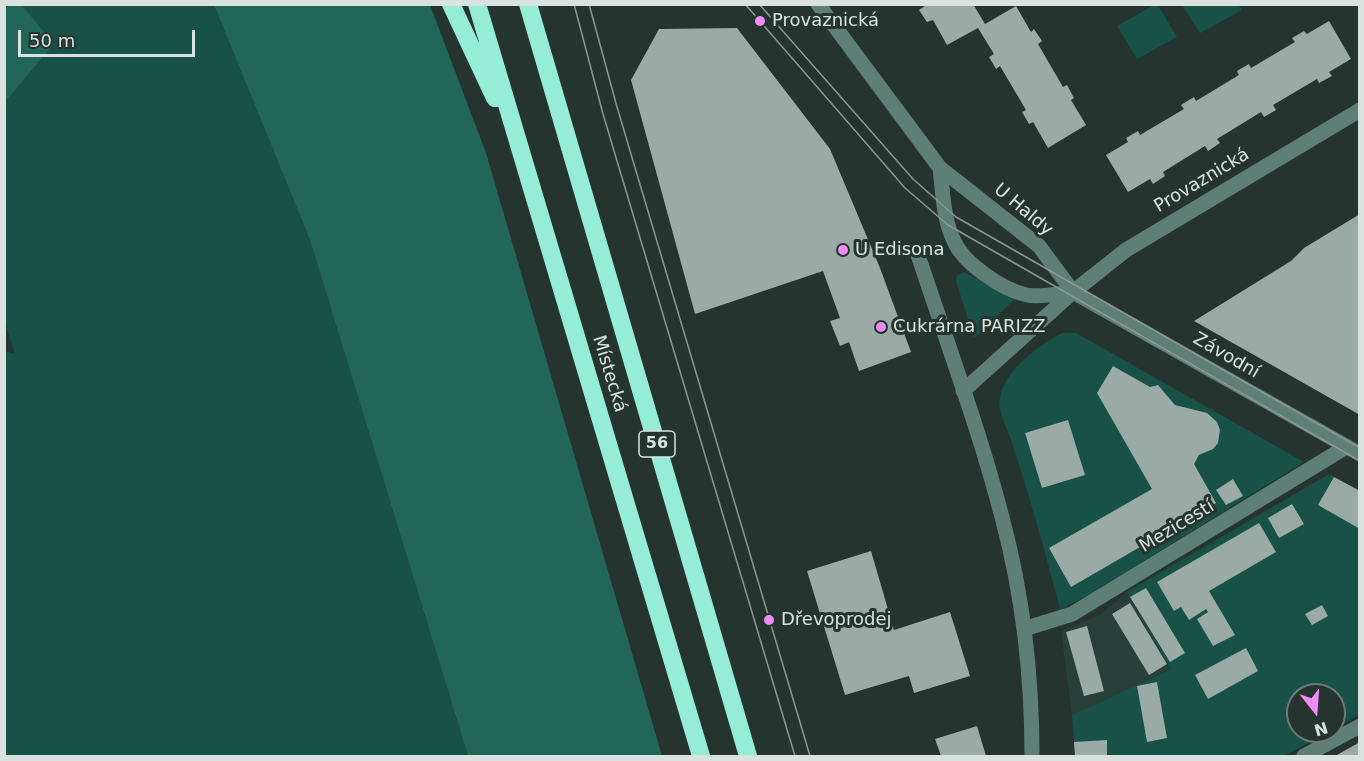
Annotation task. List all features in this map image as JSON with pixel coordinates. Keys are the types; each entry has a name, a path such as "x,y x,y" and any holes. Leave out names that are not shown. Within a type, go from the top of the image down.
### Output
{"highway":[{"name":"56","path":"451,4 522,155"},
{"name":"Místecká","path":"477,4 700,756"},
{"name":"Místecká","path":"528,4 748,756"},
{"name":"56","path":"538,4 567,131"}],"street":[{"name":"U Haldy","path":"818,4 940,168 1039,246 1073,292"},
{"name":"Provaznická","path":"963,391 1073,292 1126,250 1359,110"},
{"name":"U Haldy","path":"940,168 948,225 954,242 970,264 982,274 1027,295 1073,292"},
{"path":"918,255 1003,522 1024,629 1032,709 1032,756"},
{"name":"Závodní","path":"1073,292 1353,450"},
{"name":"Mezicestí","path":"1024,629 1072,614 1353,450"},
{"path":"1304,756 1359,726"}],"shaded area":[{"path":"1127,592 1171,669 1072,715 1061,631 1100,615"}],"green space":[{"path":"5,4 22,5 54,44 5,102"},
{"path":"22,5 214,5 310,240 468,756 5,756 4,351 15,354 4,319 5,102 54,44"},
{"path":"214,5 430,5 486,153 662,756 468,756 310,240"},
{"path":"1154,5 1158,5 1177,37 1137,59 1117,26"},
{"path":"1182,5 1238,5 1242,10 1200,33"},
{"path":"964,272 1015,299 974,338 956,281 957,276"},
{"path":"1062,333 1076,333 1304,462 1085,597 1060,609 999,402 1003,387 1024,359"},
{"path":"1329,474 1359,491 1359,715 1346,722 1346,683 1286,683 1286,743 1308,743 1284,756 1075,756 1072,715 1171,669 1127,592"}],"building":[{"path":"924,4 973,4 985,24 1016,6 1031,32 1034,29 1042,41 1038,44 1063,87 1067,85 1074,98 1071,100 1086,125 1048,148 1033,122 1029,124 1022,112 1026,110 1000,66 996,69 989,57 994,54 978,28 947,45 933,20 927,22 919,10 925,6"},
{"path":"1329,21 1351,59 1329,72 1332,76 1319,83 1317,79 1273,105 1276,110 1264,117 1261,112 1217,139 1220,143 1208,151 1205,146 1163,172 1165,176 1153,184 1150,179 1128,192 1106,155 1128,142 1126,138 1138,131 1140,135 1184,109 1181,105 1194,97 1196,101 1239,75 1237,71 1249,64 1251,68 1295,42 1292,38 1304,31 1307,34"},
{"path":"737,28 830,149 880,268 911,352 859,371 849,342 840,346 830,321 840,318 823,271 695,314 631,80 659,29"},
{"path":"1360,214 1360,415 1194,321 1291,261 1304,248"},
{"path":"1113,366 1150,387 1158,385 1175,405 1207,413 1217,422 1220,430 1218,443 1213,449 1199,455 1194,464 1216,503 1071,587 1049,548 1152,489 1097,393"},
{"path":"1068,420 1085,475 1042,488 1025,433"},
{"path":"1334,477 1360,491 1360,529 1318,505"},
{"path":"1233,479 1243,496 1226,505 1216,490"},
{"path":"1292,504 1304,524 1279,538 1268,518"},
{"path":"1259,523 1276,552 1209,591 1235,635 1213,646 1197,619 1208,612 1206,609 1189,620 1181,607 1174,611 1157,582"},
{"path":"871,551 894,630 950,612 970,676 914,693 909,676 845,695 807,571"},
{"path":"1146,588 1185,653 1170,662 1130,597"},
{"path":"1130,603 1167,664 1149,675 1112,614"},
{"path":"1322,605 1328,616 1312,625 1305,614"},
{"path":"1087,626 1104,691 1084,696 1066,632"},
{"path":"1246,648 1258,671 1208,699 1195,675"},
{"path":"1157,682 1167,738 1147,742 1137,686"},
{"path":"977,726 986,756 941,756 935,739"},
{"path":"1107,740 1107,756 1075,756 1074,742"},
{"path":"1360,742 1360,756 1335,756"}],"tram line":[{"path":"574,4 603,114 795,756"},
{"path":"589,4 617,107 810,756"},
{"path":"745,4 905,188 948,225 1360,461"},
{"path":"759,4 913,179 956,217 1360,448"}],"place":[{"name":"Provaznická","path":"760,21"},
{"name":"U Edisona","path":"843,250"},
{"name":"Cukrárna PARIZZ","path":"881,327"},
{"name":"Dřevoprodej","path":"769,620"}]}
